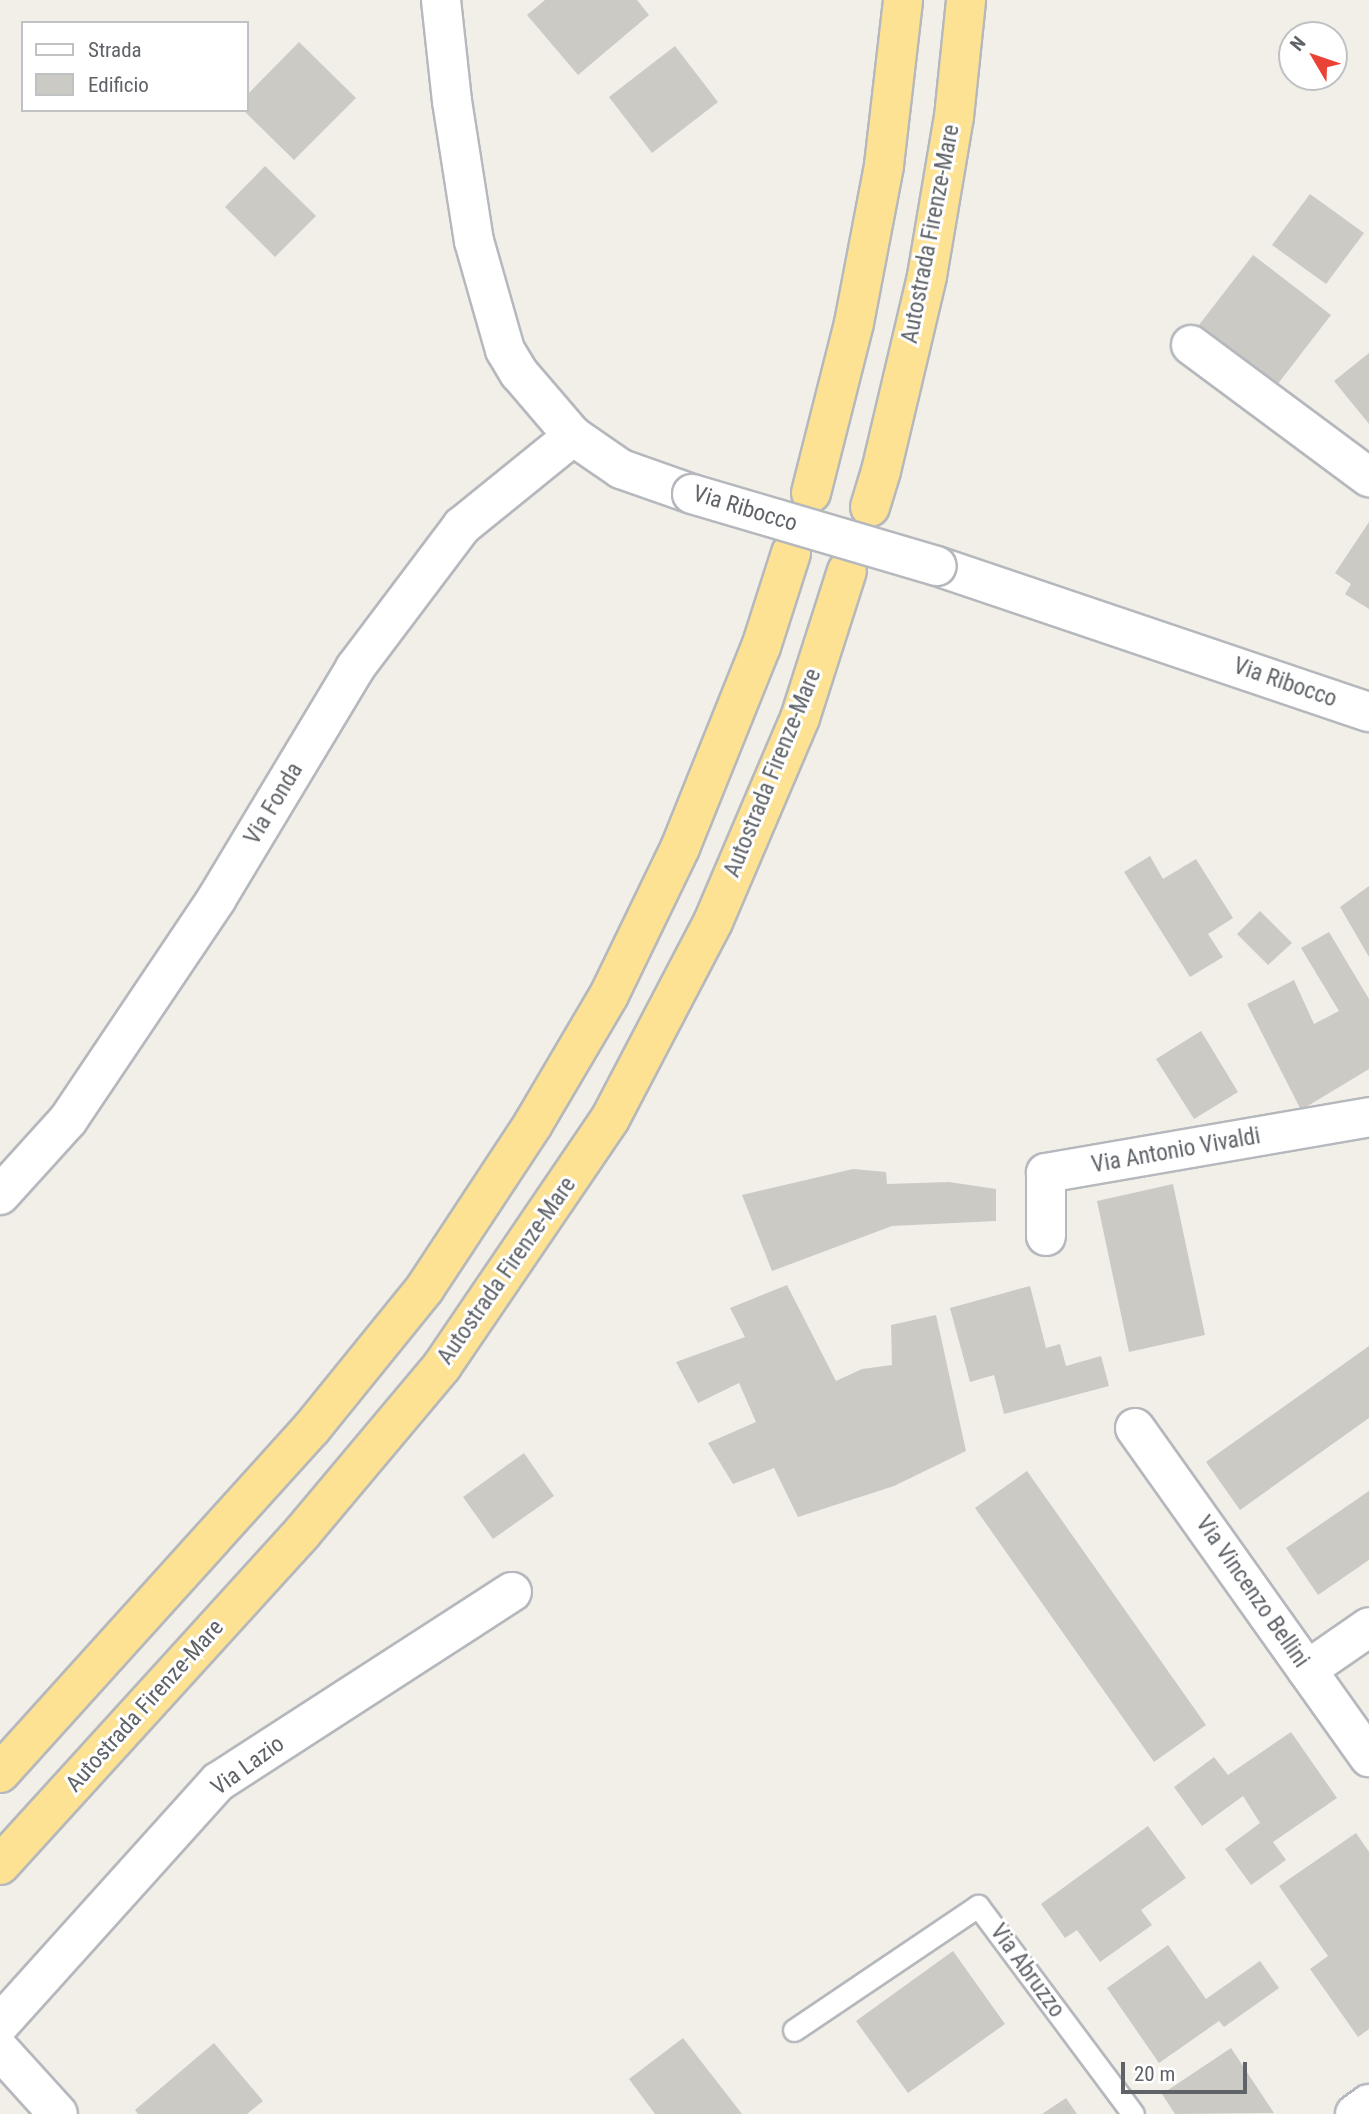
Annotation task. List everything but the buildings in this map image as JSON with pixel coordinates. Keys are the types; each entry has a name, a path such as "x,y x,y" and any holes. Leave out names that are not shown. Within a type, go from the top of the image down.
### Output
{"highway":[{"path":"811,493 854,323 884,165 903,0"},
{"name":"Autostrada Firenze-Mare","path":"870,507 927,276 954,117 966,0"},
{"path":"0,1773 311,1429 425,1288 533,1124 608,995 680,848 761,647 792,553"},
{"name":"Autostrada Firenze-Mare","path":"0,1865 302,1533 442,1366 610,1119 713,922 800,718 847,571"}],"street":[{"name":"Via Ribocco","path":"441,0 452,101 474,241 488,297 505,350 519,373 573,436 621,469 692,494 937,566 1369,712"},
{"path":"1191,345 1369,477"},
{"name":"Via Fonda","path":"0,1195 68,1120 217,898 355,668 462,526 573,436"},
{"name":"Via Antonio Vivaldi","path":"1046,1236 1046,1173 1369,1118"},
{"name":"Via Vincenzo Bellini","path":"1135,1428 1369,1757"},
{"name":"Via Lazio","path":"0,2024 218,1782 512,1592"},
{"path":"1307,1670 1369,1626"},
{"path":"0,2050 58,2114"},
{"path":"1355,2114 1369,2104"}],"lane":[{"name":"Via Abruzzo","path":"794,2030 978,1906 1133,2114"}]}
